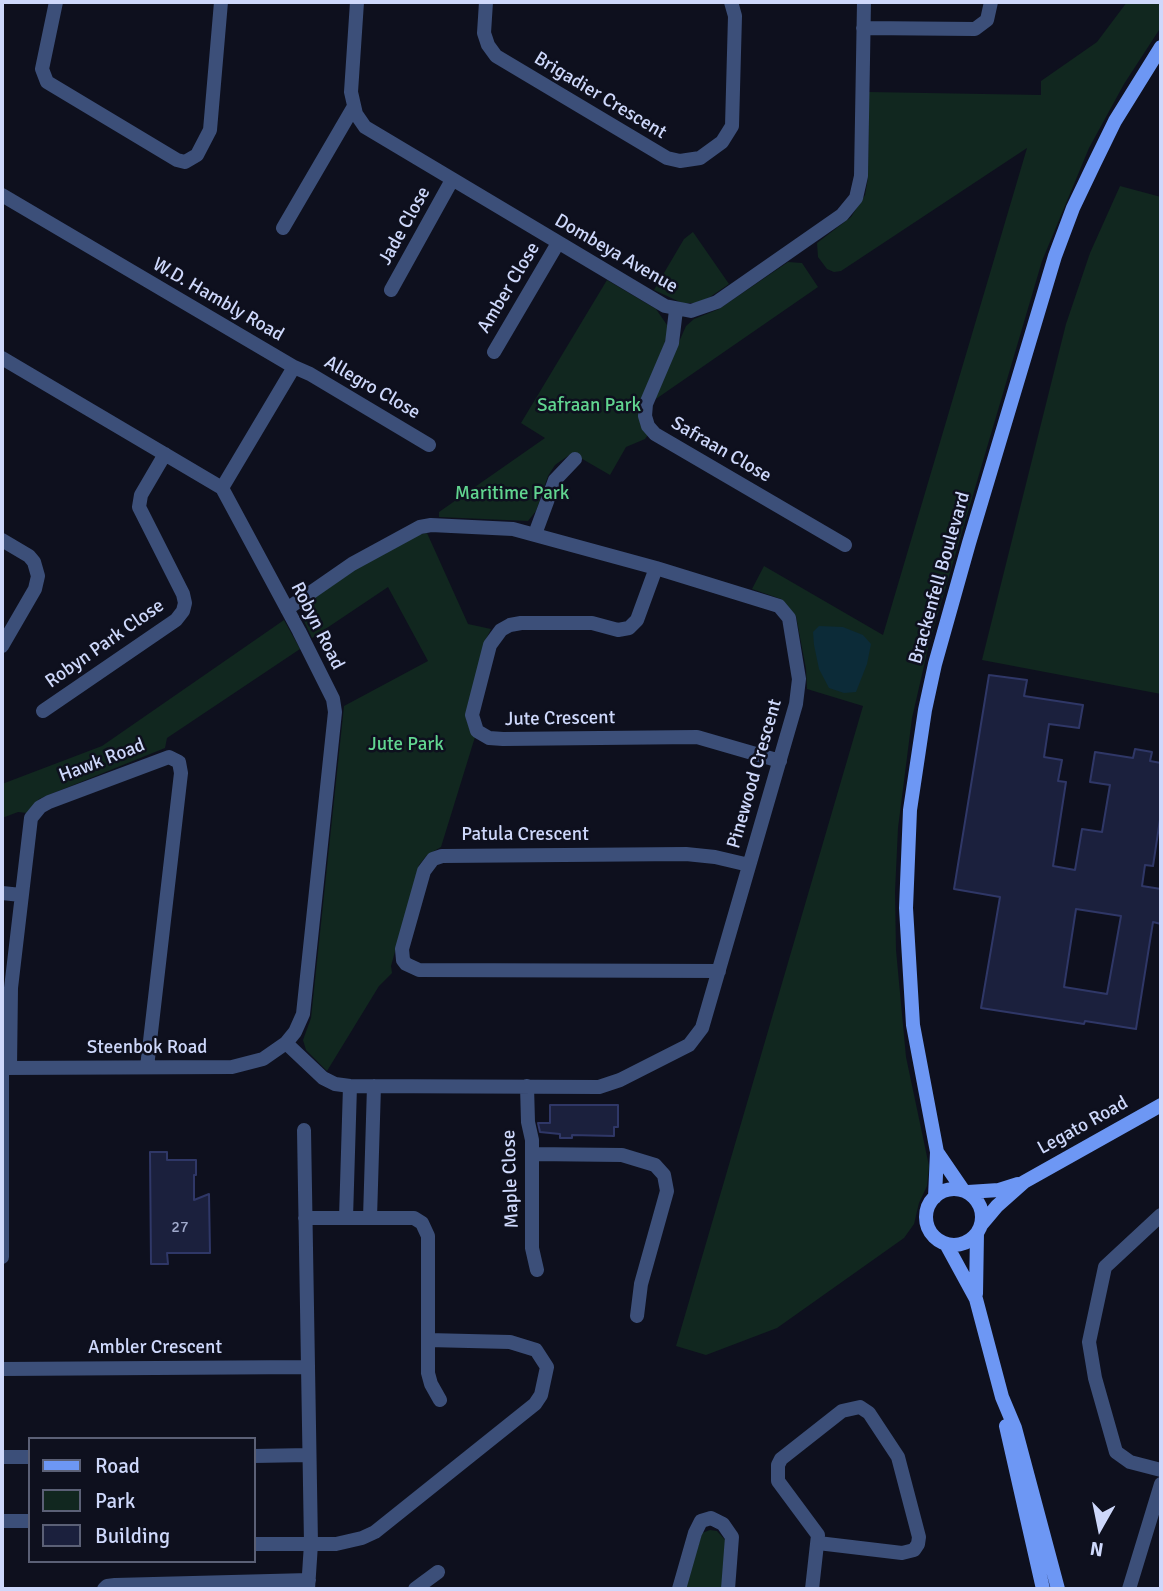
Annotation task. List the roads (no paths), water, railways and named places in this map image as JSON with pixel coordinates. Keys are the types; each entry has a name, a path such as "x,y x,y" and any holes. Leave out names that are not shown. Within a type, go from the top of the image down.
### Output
{"street":[{"path":"56,2 42,69 47,82 177,160 185,162 197,155 210,130 219,2"},
{"path":"283,228 354,108 351,92 357,2"},
{"name":"Brigadier Crescent","path":"486,2 484,33 496,56 667,158 680,161 700,158 722,142 732,126 735,16 731,2"},
{"name":"Dombeya Avenue","path":"354,108 358,119 373,134 665,306 676,310 700,310 717,302 842,215 852,204 860,183 864,2"},
{"path":"863,28 975,29 987,20 992,2"},
{"name":"Brackenfell Boulevard","path":"935,1196 937,1152 914,1025 906,908 910,810 925,710 963,566 1055,256 1073,208 1115,121 1161,47"},
{"name":"Jade Close","path":"391,290 452,180"},
{"name":"W.D. Hambly Road","path":"2,195 294,367 222,488"},
{"name":"Amber Close","path":"494,352 558,243"},
{"name":"Safraan Close","path":"676,310 672,343 646,404 645,416 651,430 845,545"},
{"path":"2,358 222,488"},
{"name":"Allegro Close","path":"294,367 429,444"},
{"name":"Robyn Park Close","path":"43,710 176,620 183,611 183,594 139,507 141,495 165,454"},
{"path":"535,534 555,480 575,458"},
{"name":"Robyn Road","path":"222,488 333,699 335,712 303,1014 295,1032 286,1043"},
{"name":"Pinewood Crescent","path":"286,1043 323,1078 335,1084 350,1086 606,1086 684,1048 702,1028 799,687 791,625 786,612 769,601 535,534 496,527 420,527 352,564 287,609"},
{"path":"2,540 29,556 38,576 35,589 2,646"},
{"name":"Jute Crescent","path":"656,568 637,620 629,628 618,629 592,623 533,623 510,625 501,630 490,645 472,715 477,731 489,738 503,739 698,737 780,761"},
{"name":"Hawk Road","path":"2,1257 5,1068 29,825 40,807 170,757 179,762 181,773 147,1067"},
{"name":"Patula Crescent","path":"719,971 419,970 406,964 402,954 424,871 433,859 442,856 686,854 749,865"},
{"path":"2,893 21,895"},
{"name":"Steenbok Road","path":"5,1068 244,1065 263,1059 286,1043"},
{"path":"346,1218 350,1086"},
{"path":"370,1218 374,1086"},
{"name":"Maple Close","path":"527,1086 532,1154 532,1248 537,1270"},
{"name":"Legato Road","path":"966,1191 999,1190 1024,1182 1161,1104"},
{"path":"104,1589 115,1585 309,1585 311,1544 304,1130"},
{"name":"Brackenfell Boulevard","path":"937,1152 966,1191"},
{"path":"532,1154 622,1155 655,1165 664,1175 667,1191 640,1284 637,1316"},
{"name":"Legato Road","path":"979,1229 997,1206 1024,1182"},
{"path":"976,1299 981,1207 966,1191 951,1189 935,1196 929,1204 926,1222 935,1238 946,1244 962,1244 979,1229"},
{"path":"1161,1215 1105,1267 1089,1342 1095,1378 1116,1452 1130,1462 1161,1470"},
{"path":"305,1218 414,1218 426,1228 428,1373 440,1400"},
{"path":"946,1244 976,1299 1002,1397 1006,1429 1043,1589"},
{"path":"256,1544 348,1542 375,1532 535,1404 541,1395 547,1367 536,1350 510,1342 428,1339"},
{"name":"Ambler Crescent","path":"2,1369 308,1367"},
{"path":"1002,1397 1015,1428 1058,1589"},
{"path":"812,1589 817,1531 778,1480 778,1465 842,1410 860,1407 873,1419 898,1457 919,1537 918,1544 914,1550 902,1553 818,1543"},
{"path":"256,1456 309,1455"},
{"path":"2,1457 28,1457"},
{"path":"1129,1589 1161,1484"},
{"path":"679,1589 695,1533 701,1521 711,1518 723,1524 732,1537 728,1589"},
{"path":"2,1521 28,1521"},
{"path":"415,1589 438,1572"}],"water":[{"path":"819,626 843,627 863,635 871,644 867,664 856,692 844,693 829,688 819,669 814,645 813,632"}],"park label":[{"name":"Safraan Park","path":"589,406"},
{"name":"Maritime Park","path":"512,494"},
{"name":"Jute Park","path":"406,745"}]}
